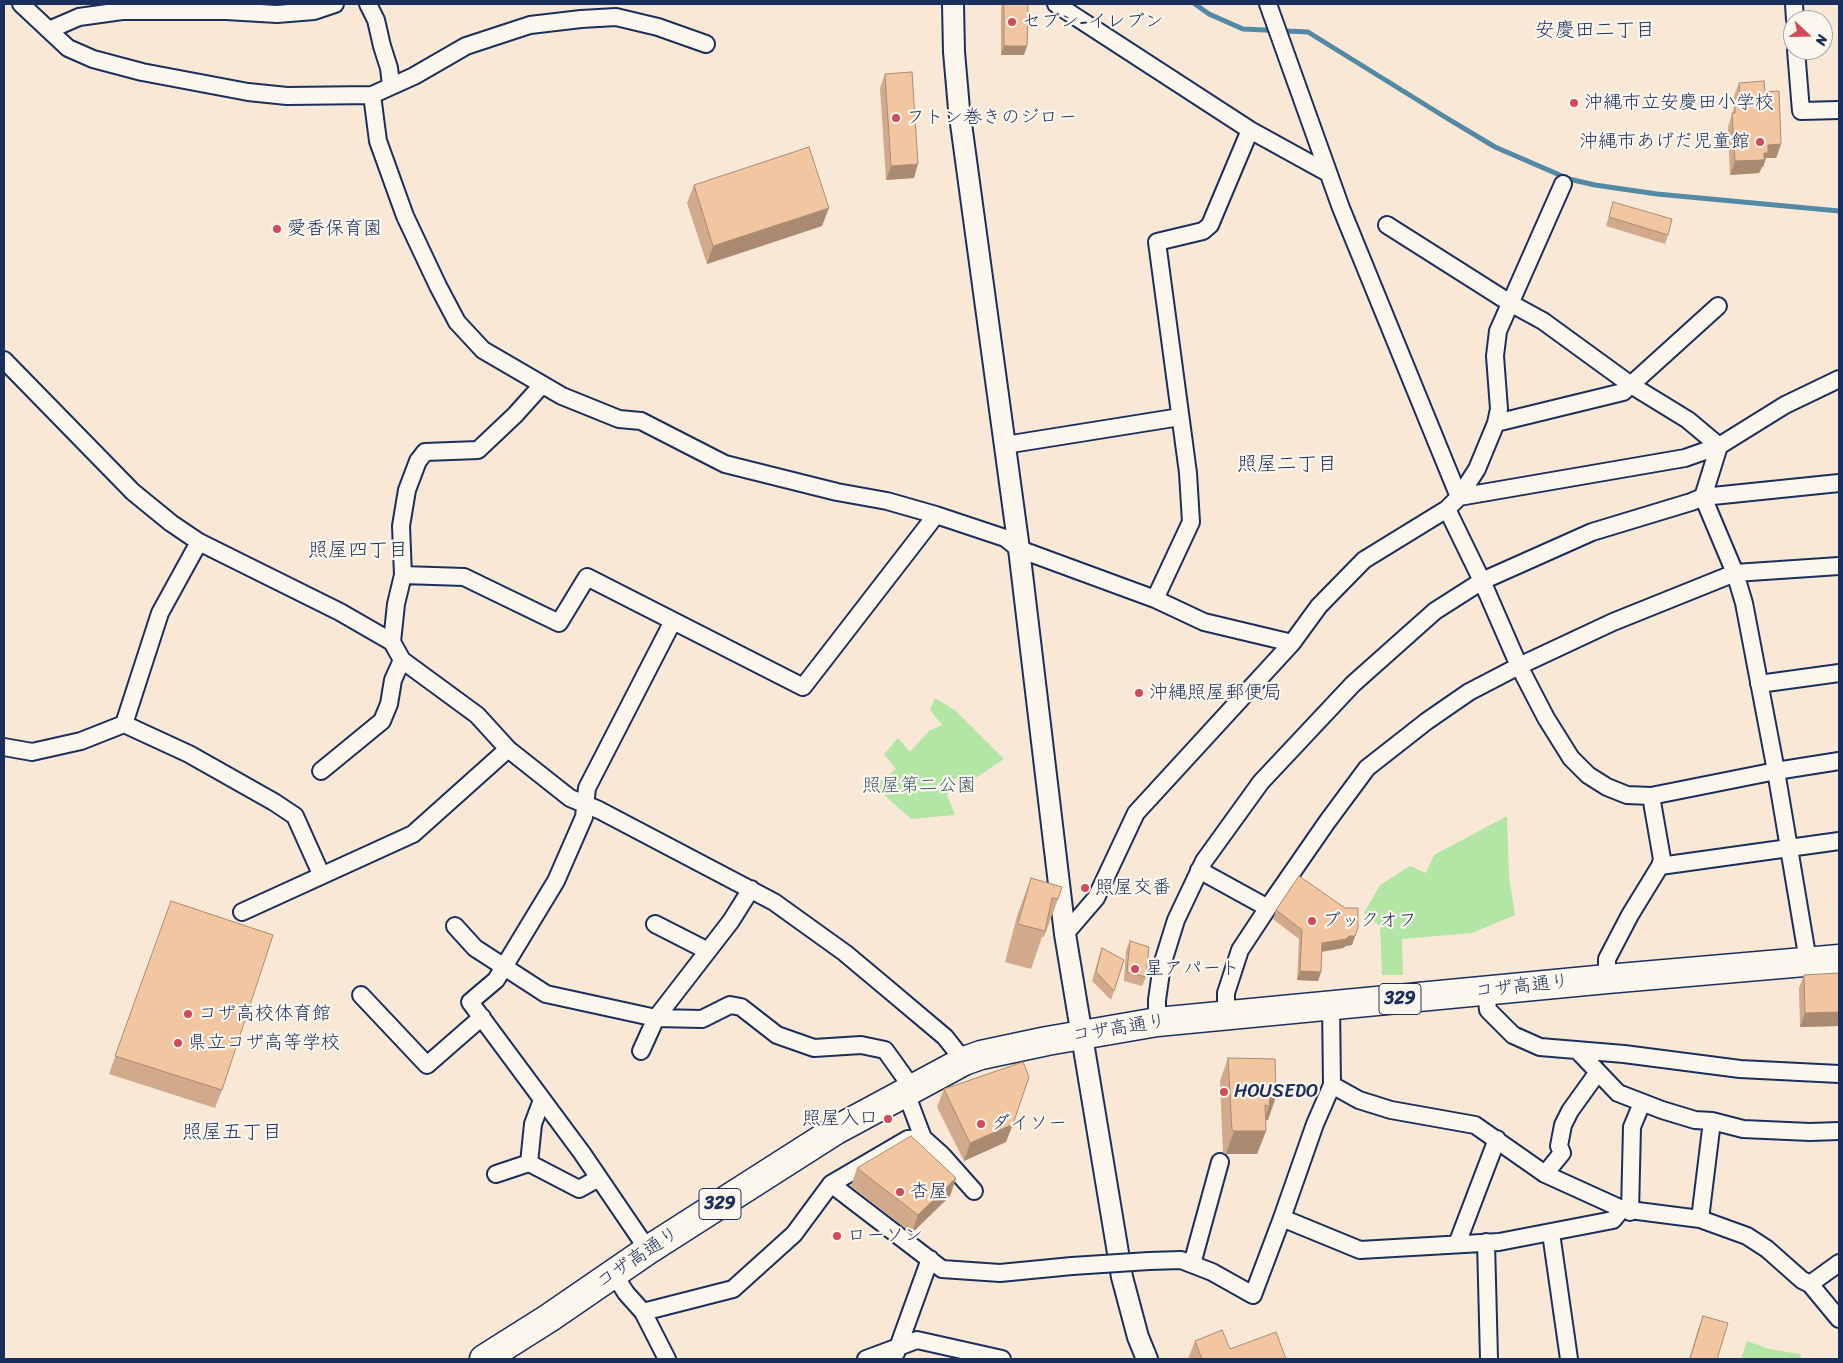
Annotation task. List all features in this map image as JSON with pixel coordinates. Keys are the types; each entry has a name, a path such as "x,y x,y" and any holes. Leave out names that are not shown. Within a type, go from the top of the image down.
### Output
{"highway":[{"name":"コザ高通り","path":"484,1359 549,1318 648,1250 820,1140 964,1061 1004,1049 1157,1022 1607,978 1839,959"}],"street":[{"path":"21,4 68,48 93,59 142,72 248,92 287,96 372,95 414,76 466,46 530,24 616,17 658,27 706,44"},
{"path":"49,30 79,16 122,11 226,10 277,14 314,10 335,4"},
{"path":"368,4 376,20 389,68 391,85"},
{"path":"953,4 954,52 959,109 1019,549 1065,934 1122,1277 1138,1337 1147,1359"},
{"path":"1056,4 1250,130 1328,173"},
{"path":"1269,8 1328,173 1459,497"},
{"path":"1797,60 1801,112 1839,110"},
{"path":"372,95 378,141 405,216 457,322 483,350 562,396 620,419 640,421 725,464 936,515 1005,538 1019,549 1155,599 1204,622 1292,644"},
{"path":"1155,599 1191,522 1188,473 1158,242 1203,231 1210,226 1250,130"},
{"path":"1065,934 1096,898 1136,813 1292,644 1319,606 1364,560 1447,509 1459,497 1477,469 1496,423 1499,408 1495,356 1498,331 1562,184"},
{"path":"1387,225 1510,303 1542,321 1631,385 1688,420 1719,446"},
{"path":"1496,423 1623,392 1718,306"},
{"path":"4,360 133,492 171,523 199,542 340,612 392,642 402,660 477,715 508,749 570,798 751,889 795,917 845,954 945,1037 964,1061"},
{"path":"1459,497 1685,458 1719,446 1785,405 1839,380"},
{"path":"392,642 396,604 402,575 401,526 407,490 418,461 425,452 478,450 515,415 542,385"},
{"path":"1005,445 1180,417"},
{"path":"1719,446 1703,497 1744,603 1776,770 1808,961"},
{"path":"1157,1022 1157,1000 1162,965 1176,920 1199,870 1260,782 1352,684 1435,611 1482,581 1592,532 1703,497 1839,483"},
{"path":"1447,509 1482,581 1519,666 1546,718 1571,758 1588,775 1607,787 1627,795 1648,796 1776,770 1839,761"},
{"path":"402,575 464,577 559,623 587,577 803,687 936,515"},
{"path":"124,724 160,613 199,542"},
{"path":"1226,1016 1226,993 1240,950 1268,908 1367,768 1427,721 1469,692 1519,666 1613,622 1734,573 1839,566"},
{"path":"648,1250 599,1178 470,1002 496,980 556,880 584,817 587,788 673,621"},
{"path":"321,771 382,721 389,704 393,680 402,660"},
{"path":"1759,684 1839,673"},
{"path":"4,747 32,752 81,741 124,724 189,754 295,816 321,874"},
{"path":"242,912 321,874 374,853 413,834 508,749"},
{"path":"1607,978 1607,959 1630,915 1660,866 1662,859 1648,796"},
{"path":"1660,866 1839,841"},
{"path":"1199,870 1268,908"},
{"path":"641,1051 656,1018 731,921 751,889"},
{"path":"656,924 708,951"},
{"path":"454,926 475,948 546,994 656,1018 702,1019 730,1005 741,1007 777,1035 814,1048 861,1045 885,1050 910,1091 922,1138 942,1156 974,1191"},
{"path":"1486,990 1488,1010 1513,1035 1540,1047 1624,1054 1740,1069 1839,1074"},
{"path":"361,995 427,1065 482,1017"},
{"path":"831,1184 942,1268 1000,1273 1072,1266 1181,1260 1212,1272 1254,1295 1315,1124 1332,1085 1331,1005"},
{"path":"1577,1050 1618,1094 1695,1120 1712,1121 1743,1129 1810,1132 1839,1131"},
{"path":"1545,1174 1562,1153 1559,1146 1563,1125 1570,1110 1598,1072"},
{"path":"1332,1085 1359,1100 1391,1110 1475,1125 1545,1174 1626,1210 1700,1219 1747,1236 1767,1249 1802,1280 1810,1284 1839,1319"},
{"path":"529,1164 533,1124 542,1100"},
{"path":"1282,1218 1360,1250 1486,1242 1551,1233 1613,1220 1626,1210 1632,1127 1642,1103"},
{"path":"1700,1219 1712,1121"},
{"path":"643,1312 732,1289 794,1234 831,1184 908,1139 922,1138"},
{"path":"1457,1244 1497,1139"},
{"path":"1192,1264 1220,1162"},
{"path":"496,1174 529,1164 579,1189 599,1178"},
{"path":"1551,1233 1569,1359"},
{"path":"1486,1242 1490,1359"},
{"path":"896,1353 930,1259"},
{"path":"1810,1284 1839,1264"},
{"path":"614,1274 633,1303 643,1312 667,1359"},
{"path":"866,1359 896,1353 917,1340 1002,1359"}],"green space":[{"name":"照屋第二公園","path":"935,698 956,711 1004,759 967,784 956,778 950,783 947,795 955,815 911,819 874,786 896,769 884,754 898,738 910,752 929,731 942,725 930,710"},
{"path":"1507,816 1509,876 1515,915 1472,933 1402,939 1403,975 1382,975 1380,926 1364,913 1380,885 1410,866 1426,873 1434,855"},
{"path":"1747,1341 1769,1349 1800,1354 1802,1359 1741,1359"}],"building":[{"path":"1004,4 1028,4 1027,46 1004,46"},
{"path":"912,72 918,164 891,166 885,74"},
{"path":"1764,81 1765,92 1779,91 1781,144 1768,145 1768,153 1764,153 1764,160 1735,161 1732,113 1735,113 1735,103 1740,103 1739,83"},
{"path":"809,147 829,208 713,246 694,185"},
{"path":"1613,202 1672,219 1668,235 1609,217"},
{"path":"1299,876 1345,908 1358,908 1358,928 1355,936 1322,943 1321,972 1300,971 1302,930 1276,910"},
{"path":"1031,878 1062,887 1058,899 1052,898 1045,931 1018,924"},
{"name":"コザ高校体育館","path":"171,901 273,935 222,1090 115,1056"},
{"path":"1130,941 1149,947 1146,977 1127,972"},
{"path":"1102,948 1124,960 1114,991 1096,972"},
{"path":"1839,973 1839,1012 1805,1013 1804,975"},
{"path":"1228,1058 1275,1059 1276,1097 1270,1097 1269,1106 1265,1105 1266,1131 1232,1130"},
{"path":"1023,1062 1029,1077 1013,1124 970,1143 944,1089"},
{"path":"911,1136 956,1178 918,1215 857,1168"},
{"path":"1703,1316 1728,1323 1717,1359 1690,1359"},
{"path":"1222,1330 1230,1349 1276,1332 1286,1359 1202,1359 1195,1341"}],"waterway":[{"path":"1195,4 1209,14 1243,29 1308,32 1495,147 1569,179 1595,185 1657,194 1839,211"}],"place":[{"name":"セブン-イレブン","path":"1012,22"},
{"name":"沖縄市立安慶田小学校","path":"1574,103"},
{"name":"フトン巻きのジロー","path":"896,118"},
{"name":"沖縄市あげだ児童館","path":"1760,142"},
{"name":"愛香保育園","path":"277,229"},
{"name":"沖縄照屋郵便局","path":"1139,693"},
{"name":"照屋交番","path":"1085,888"},
{"name":"ブックオフ","path":"1312,921"},
{"name":"星アパート","path":"1135,969"},
{"name":"コザ高校体育館","path":"188,1014"},
{"name":"県立コザ高等学校","path":"178,1043"},
{"name":"HOUSEDO","path":"1224,1092"},
{"name":"照屋入口","path":"888,1119"},
{"name":"ダイソー","path":"981,1124"},
{"name":"杏屋","path":"900,1192"},
{"name":"ローソン","path":"837,1236"}],"district":[{"name":"安慶田二丁目","path":"1595,31"},
{"name":"照屋二丁目","path":"1287,465"},
{"name":"照屋四丁目","path":"358,551"},
{"name":"照屋五丁目","path":"232,1133"}]}
